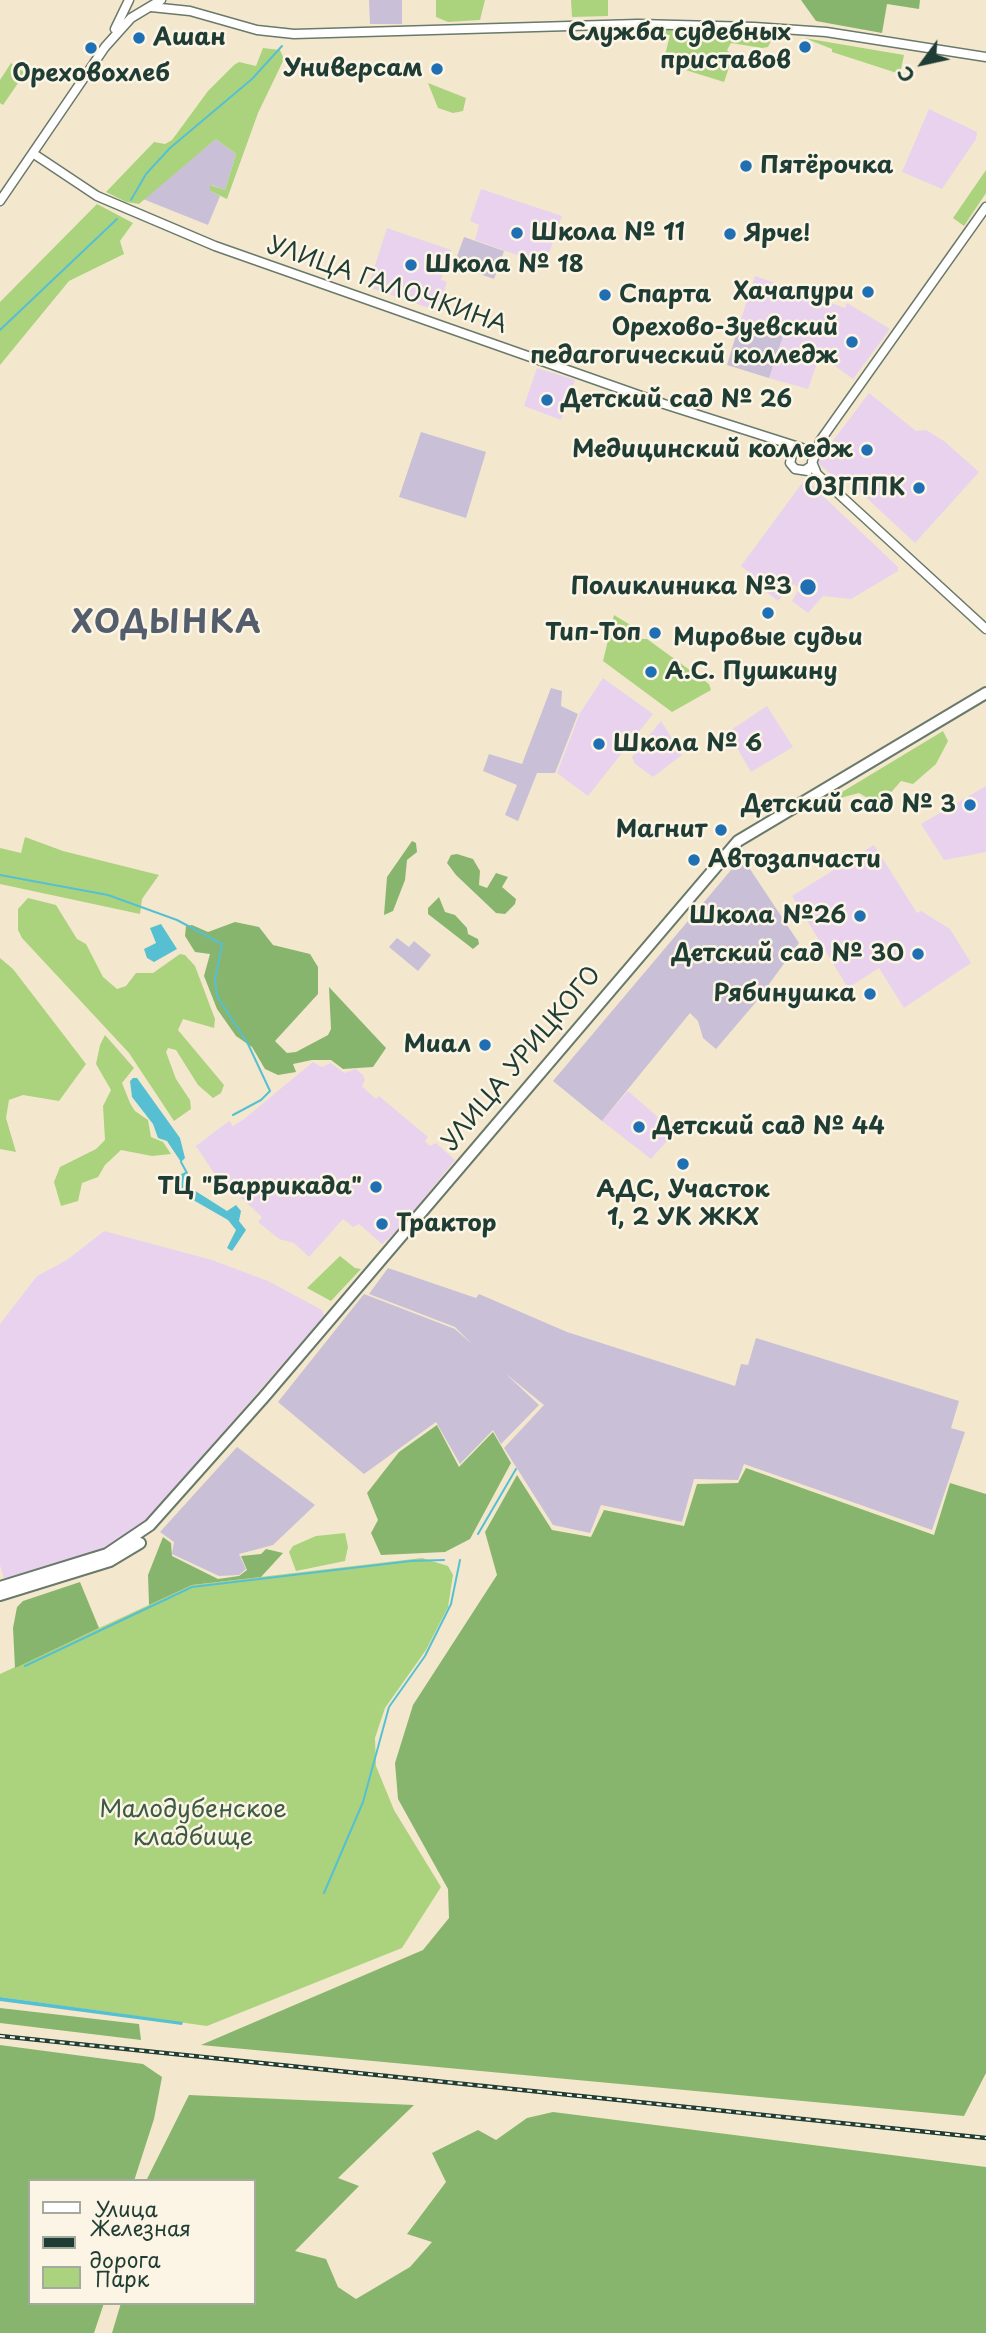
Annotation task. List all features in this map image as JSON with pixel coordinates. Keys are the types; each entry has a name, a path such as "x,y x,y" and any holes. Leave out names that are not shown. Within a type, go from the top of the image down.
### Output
{"highway":[{"name":"УЛИЦА УРИЦКОГО","path":"337,1315 746,837 986,693"},
{"path":"0,1587 89,1560 135,1538 187,1486 337,1315"},
{"path":"0,1595 110,1561 147,1537 192,1491 337,1315"}],"street":[{"path":"0,201 105,47 130,0 139,8 190,11 257,30 293,34 626,24 723,26 814,31 986,57"},
{"path":"105,47 131,18 161,0"},
{"path":"172,0 190,11"},
{"name":"УЛИЦА ГАЛОЧКИНА","path":"34,153 97,196 215,246 781,443 804,448"},
{"path":"805,470 820,440 986,207"},
{"path":"789,460 793,451 820,440"},
{"path":"781,443 794,469 817,474 986,629"},
{"path":"804,448 812,459 817,474"}],"shaded area":[{"path":"369,0 402,0 402,24 370,24"},
{"path":"929,109 977,132 976,139 942,189 902,172"},
{"path":"216,139 236,154 225,190 211,185 210,191 220,196 208,225 143,199"},
{"name":"Школа № 11","path":"481,189 562,216 545,265 475,240 479,225 470,221"},
{"name":"Школа № 18","path":"387,228 451,250 441,280 447,282 438,311 368,287"},
{"path":"464,237 504,251 494,279 454,265"},
{"path":"755,276 845,308 847,303 890,329 853,379 820,355 808,389 769,378 783,336 740,322"},
{"path":"740,322 783,336 769,378 727,365"},
{"name":"Детский сад № 26","path":"537,368 575,380 561,420 524,406"},
{"path":"869,393 916,431 926,430 944,441 979,472 915,543 844,477 839,482 817,462"},
{"path":"421,432 486,452 466,518 399,497"},
{"path":"805,479 898,567 898,571 851,599 823,596 808,613 792,601 799,589 794,584 778,601 753,581 755,577 741,566"},
{"name":"Школа № 6","path":"603,678 653,714 588,796 557,773 580,713"},
{"path":"551,688 562,691 561,706 578,714 555,773 537,773 518,821 505,815 517,785 483,771 489,754 522,764"},
{"path":"767,706 793,747 751,772 728,732"},
{"path":"661,721 682,755 653,777 635,764 632,757"},
{"name":"Детский сад № 3","path":"986,786 986,852 944,860 921,824"},
{"path":"874,845 917,913 921,911 950,929 971,963 904,1008 879,968 848,988 792,896"},
{"path":"742,857 799,943 756,1002 716,1049 703,1038 698,1021 690,1013 602,1121 553,1081"},
{"path":"397,938 409,947 414,941 431,955 418,971 389,947"},
{"path":"313,1062 322,1067 331,1063 344,1073 356,1069 363,1075 365,1080 362,1086 366,1090 376,1099 379,1096 428,1137 425,1141 430,1146 436,1143 455,1160 398,1230 382,1244 359,1224 353,1227 343,1219 309,1257 294,1243 279,1239 258,1222 262,1217 214,1173 196,1146 229,1121 233,1126 244,1119"},
{"name":"Детский сад № 44","path":"628,1091 675,1132 651,1159 602,1121"},
{"path":"104,1231 212,1260 268,1281 322,1310 324,1316 140,1528 94,1555 5,1582 0,1565 0,1324 37,1276 67,1260"},
{"path":"388,1268 476,1298 479,1294 567,1332 735,1386 741,1364 748,1365 756,1338 959,1401 951,1428 965,1432 932,1530 744,1464 738,1480 694,1479 682,1522 601,1505 590,1533 553,1525 504,1448 544,1405 505,1373 539,1405 501,1444 493,1430 460,1464 436,1422 364,1474 278,1402 364,1294 455,1329 473,1345 455,1327 369,1294"},
{"path":"237,1447 315,1505 273,1545 239,1554 246,1569 239,1575 219,1576 172,1554 174,1542 160,1532"}],"green space":[{"path":"436,0 485,0 480,20 448,22 436,17"},
{"path":"571,0 608,0 608,16 572,17"},
{"path":"801,0 920,0 919,9 887,4 882,33 816,21"},
{"path":"645,29 770,34 772,39 768,47 762,48 731,43 727,50 733,56 724,82 663,63 670,35 643,36"},
{"path":"804,38 904,55 900,74 832,52 832,49"},
{"path":"263,48 280,50 284,59 258,113 227,199 210,191 210,185 225,190 236,154 216,139 139,204 126,202 106,192 154,142 165,144 172,140 208,91 234,65 239,62 256,66"},
{"path":"11,63 25,73 3,105 0,103 0,80"},
{"path":"428,83 466,98 463,111 453,113 438,108"},
{"path":"986,170 986,193 964,226 953,218"},
{"path":"97,204 133,223 120,241 124,254 69,281 0,365 0,302"},
{"path":"614,615 637,629 642,639 647,639 709,684 711,690 672,712 603,661"},
{"path":"943,731 948,741 936,764 913,784 901,781 880,805 859,793 840,798 837,795"},
{"path":"25,837 63,851 159,875 142,899 140,914 0,884 0,848 21,853"},
{"path":"412,841 416,843 417,852 407,860 405,880 393,911 384,915 387,877"},
{"path":"451,855 473,859 480,871 479,885 487,888 496,873 508,877 502,887 516,899 515,904 505,914 496,913 456,875 447,863"},
{"path":"439,897 445,912 455,915 467,928 468,934 478,939 479,944 473,949 428,914 428,908"},
{"path":"28,898 56,905 77,939 86,944 103,977 117,989 126,986 136,973 153,973 180,954 185,955 195,966 215,1019 214,1028 183,1019 178,1030 224,1085 221,1093 213,1098 198,1085 176,1050 168,1048 166,1052 176,1079 190,1100 191,1109 174,1121 129,1053 22,938 18,930 18,909"},
{"path":"235,922 259,927 273,945 310,954 318,967 318,994 275,1041 287,1053 296,1052 328,1035 331,1029 329,987 386,1048 373,1067 343,1069 331,1060 312,1060 293,1064 296,1072 278,1075 265,1069 252,1047 236,1036 217,1009 204,976 210,954 195,952 185,936 186,926 192,925 208,932"},
{"path":"0,958 13,969 86,1064 59,1101 23,1095 9,1100 6,1118 16,1152 0,1149"},
{"path":"105,1035 134,1068 122,1083 130,1103 135,1111 148,1120 151,1137 163,1142 171,1154 152,1156 121,1150 105,1165 98,1177 82,1183 78,1201 61,1206 54,1182 60,1167 96,1149 105,1140 103,1106 111,1090 96,1064"},
{"path":"340,1256 355,1268 361,1269 331,1301 307,1288"},
{"path":"437,1425 459,1467 493,1432 511,1463 470,1539 445,1552 381,1555 371,1533 378,1520 367,1493 399,1452"},
{"path":"746,1468 934,1535 950,1483 986,1494 986,2073 964,2116 201,2045 423,1950 449,1918 448,1889 398,1799 395,1763 413,1705 497,1575 485,1532 517,1475 552,1530 591,1537 604,1510 684,1526 697,1484 738,1483"},
{"path":"345,1533 348,1547 345,1561 296,1571 289,1552 293,1546 316,1536"},
{"path":"163,1537 171,1543 172,1556 218,1579 239,1576 247,1570 241,1556 261,1554 266,1549 283,1553 261,1577 192,1585 149,1605 148,1575"},
{"name":"Малодубенское кладбище","path":"422,1558 448,1566 453,1575 448,1607 426,1650 385,1708 375,1738 376,1766 394,1810 441,1887 402,1948 207,2026 0,1997 0,1674 192,1585"},
{"path":"80,1582 99,1628 15,1668 13,1628 17,1607 23,1601"},
{"path":"0,2008 139,2024 141,2040 0,2023"},
{"path":"0,2045 143,2064 162,2077 154,2119 135,2179 28,2179 28,2305 103,2305 94,2333 0,2333"},
{"path":"189,2095 414,2105 338,2178 359,2186 295,2251 326,2259 338,2287 356,2299 410,2267 432,2242 407,2234 446,2182 432,2153 478,2130 496,2140 527,2118 553,2112 986,2167 986,2333 112,2333 120,2305 256,2305 256,2179 147,2179"}],"water":[{"path":"161,924 177,949 154,962 147,958 144,949 156,943 150,928"},
{"path":"137,1078 180,1138 185,1158 181,1162 167,1141 158,1138 153,1124 132,1097 130,1081"},
{"path":"185,1172 185,1182 197,1192 227,1211 236,1205 241,1211 239,1221 246,1230 232,1251 227,1248 236,1230 228,1220 174,1189 178,1176"},
{"path":"0,1997 183,2022 182,2025 0,2001"}],"waterway":[{"path":"131,200 146,174 170,148 252,79 282,46"},
{"path":"0,330 117,219"},
{"path":"0,875 108,895 177,920 222,944 215,980 217,996 248,1044 270,1091 261,1100 233,1115"},
{"path":"181,1162 187,1173"},
{"path":"478,1534 516,1469"},
{"path":"25,1666 192,1587 411,1561 444,1560"},
{"path":"324,1893 363,1802 389,1707 425,1656 451,1604 460,1560"}],"railway":[{"path":"0,2036 986,2138"}],"place":[{"name":"Ашан","path":"139,38"},
{"name":"Служба судебных приставов","path":"805,47"},
{"name":"Ореховохлеб","path":"91,48"},
{"name":"Универсам","path":"437,69"},
{"name":"Пятёрочка","path":"746,166"},
{"name":"Школа № 11","path":"517,233"},
{"name":"Ярче!","path":"730,234"},
{"name":"Школа № 18","path":"411,265"},
{"name":"Хачапури","path":"868,292"},
{"name":"Спарта","path":"605,295"},
{"name":"Орехово-Зуевский педагогический колледж","path":"852,342"},
{"name":"Детский сад № 26","path":"547,400"},
{"name":"Медицинский колледж","path":"867,450"},
{"name":"ОЗГППК","path":"919,488"},
{"name":"Поликлиника №3","path":"808,587"},
{"name":"Мировые судьи","path":"768,613"},
{"name":"Тип-Топ","path":"655,633"},
{"name":"А.С. Пушкину","path":"651,672"},
{"name":"Школа № 6","path":"599,744"},
{"name":"Детский сад № 3","path":"970,805"},
{"name":"Магнит","path":"721,830"},
{"name":"Автозапчасти","path":"694,860"},
{"name":"Школа №26","path":"860,916"},
{"name":"Детский сад № 30","path":"918,954"},
{"name":"Рябинушка","path":"870,994"},
{"name":"Миал","path":"485,1045"},
{"name":"Детский сад № 44","path":"639,1127"},
{"name":"АДС, Участок 1, 2 УК ЖКХ","path":"683,1164"},
{"name":"ТЦ \"Баррикада\"","path":"376,1187"},
{"name":"Трактор","path":"382,1224"}],"district":[{"name":"ХОДЫНКА","path":"167,624"}]}
